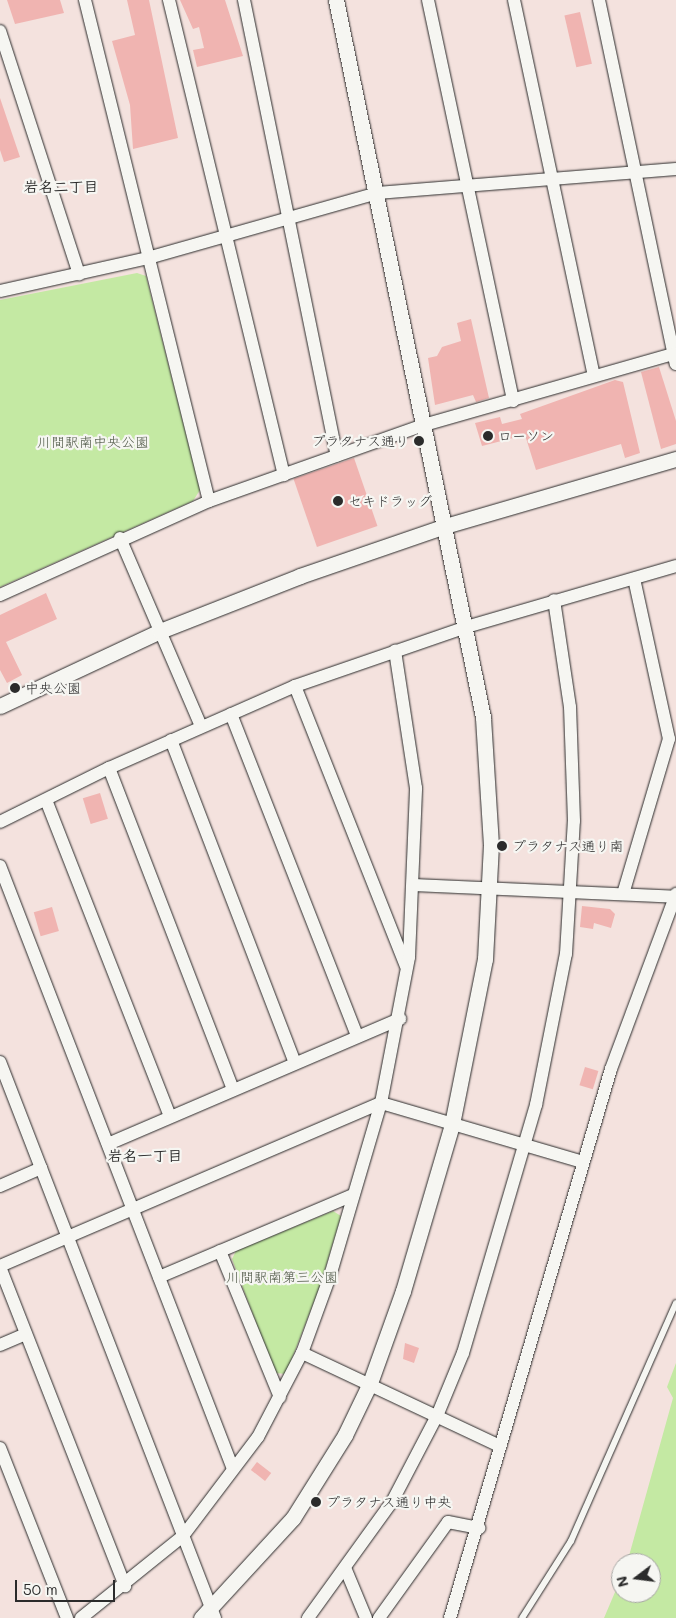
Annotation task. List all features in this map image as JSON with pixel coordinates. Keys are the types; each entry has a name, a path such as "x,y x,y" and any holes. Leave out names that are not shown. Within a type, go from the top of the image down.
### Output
{"street":[{"path":"85,0 209,501"},
{"path":"168,0 224,236 284,475"},
{"path":"244,0 337,456"},
{"path":"209,1615 293,1518 345,1435 370,1384 403,1290 452,1124 478,1003 491,890 486,754 466,627 336,0"},
{"path":"428,0 465,184 513,401"},
{"path":"514,0 594,376"},
{"path":"0,595 120,538 209,501 424,425 513,401 594,376 675,357 599,0"},
{"path":"0,31 78,274"},
{"path":"0,291 148,258 377,192 676,169"},
{"path":"0,706 160,631 446,526 676,459"},
{"path":"120,538 200,726"},
{"path":"0,822 109,768 200,726 295,686 466,627 676,566"},
{"path":"623,894 669,739 634,579"},
{"path":"308,1618 346,1570 393,1500 437,1416 463,1353 523,1144 556,1018 571,893 572,743 554,600"},
{"path":"81,1618 125,1586 183,1536 258,1436 302,1353 381,1104 400,1019 407,968 414,885 416,788 394,651"},
{"path":"295,686 407,968"},
{"path":"231,714 357,1035"},
{"path":"171,740 295,1062"},
{"path":"109,768 233,1090"},
{"path":"46,800 170,1117"},
{"path":"0,866 233,1469"},
{"path":"414,885 491,890 675,896 611,1069 500,1446 478,1528 450,1618"},
{"path":"108,1144 357,1035 400,1019"},
{"path":"0,1062 183,1536 209,1615"},
{"path":"125,1586 0,1266 69,1240 381,1104 584,1162"},
{"path":"0,1186 41,1168"},
{"path":"159,1277 353,1195"},
{"path":"220,1251 280,1397"},
{"path":"0,1345 26,1334"},
{"path":"302,1353 500,1446"},
{"path":"0,1448 68,1618"},
{"path":"379,1618 448,1522 478,1528"},
{"path":"346,1570 366,1618"}],"lane":[{"path":"522,1618 571,1541 676,1303"}],"green space":[{"name":"川間駅南中央公園","path":"137,273 146,276 200,490 193,501 0,587 0,300"},
{"name":"川間駅南第三公園","path":"333,1211 341,1216 320,1286 286,1374 275,1373 232,1259 236,1251"},
{"path":"676,1363 676,1618 604,1618 611,1602 661,1603 661,1553 630,1553 673,1398 667,1387"}],"building":[{"path":"7,0 60,0 64,13 15,24"},
{"path":"127,0 149,0 178,138 133,149 130,105 112,41 135,35"},
{"path":"180,0 225,0 243,56 197,67 193,50 204,48 199,27 193,29"},
{"path":"580,12 592,64 576,67 564,16"},
{"path":"0,98 20,157 4,162 0,150"},
{"path":"471,319 489,398 476,402 473,395 435,405 428,358 437,356 442,347 461,341 457,323"},
{"path":"659,367 676,421 676,444 661,449 641,372"},
{"path":"615,380 623,382 640,453 625,458 621,444 536,470 525,435 482,446 475,423 500,417 502,424 522,419 520,414"},
{"path":"354,458 377,526 317,547 293,479"},
{"path":"46,593 57,619 6,642 22,675 7,683 0,670 0,615"},
{"path":"100,793 108,819 91,824 83,798"},
{"path":"582,906 610,909 615,914 611,928 594,923 593,929 580,927"},
{"path":"52,907 59,931 41,936 34,912"},
{"path":"585,1067 598,1071 593,1089 579,1085"},
{"path":"405,1343 419,1348 414,1363 403,1359"},
{"path":"257,1462 271,1473 265,1481 251,1470"}],"place":[{"name":"ローソン","path":"488,436"},
{"name":"プラタナス通り","path":"419,441"},
{"name":"セキドラッグ","path":"338,501"},
{"name":"中央公園","path":"15,688"},
{"name":"プラタナス通り南","path":"502,846"},
{"name":"プラタナス通り中央","path":"316,1502"}],"district":[{"name":"岩名二丁目","path":"61,187"},
{"name":"岩名一丁目","path":"145,1156"}]}
